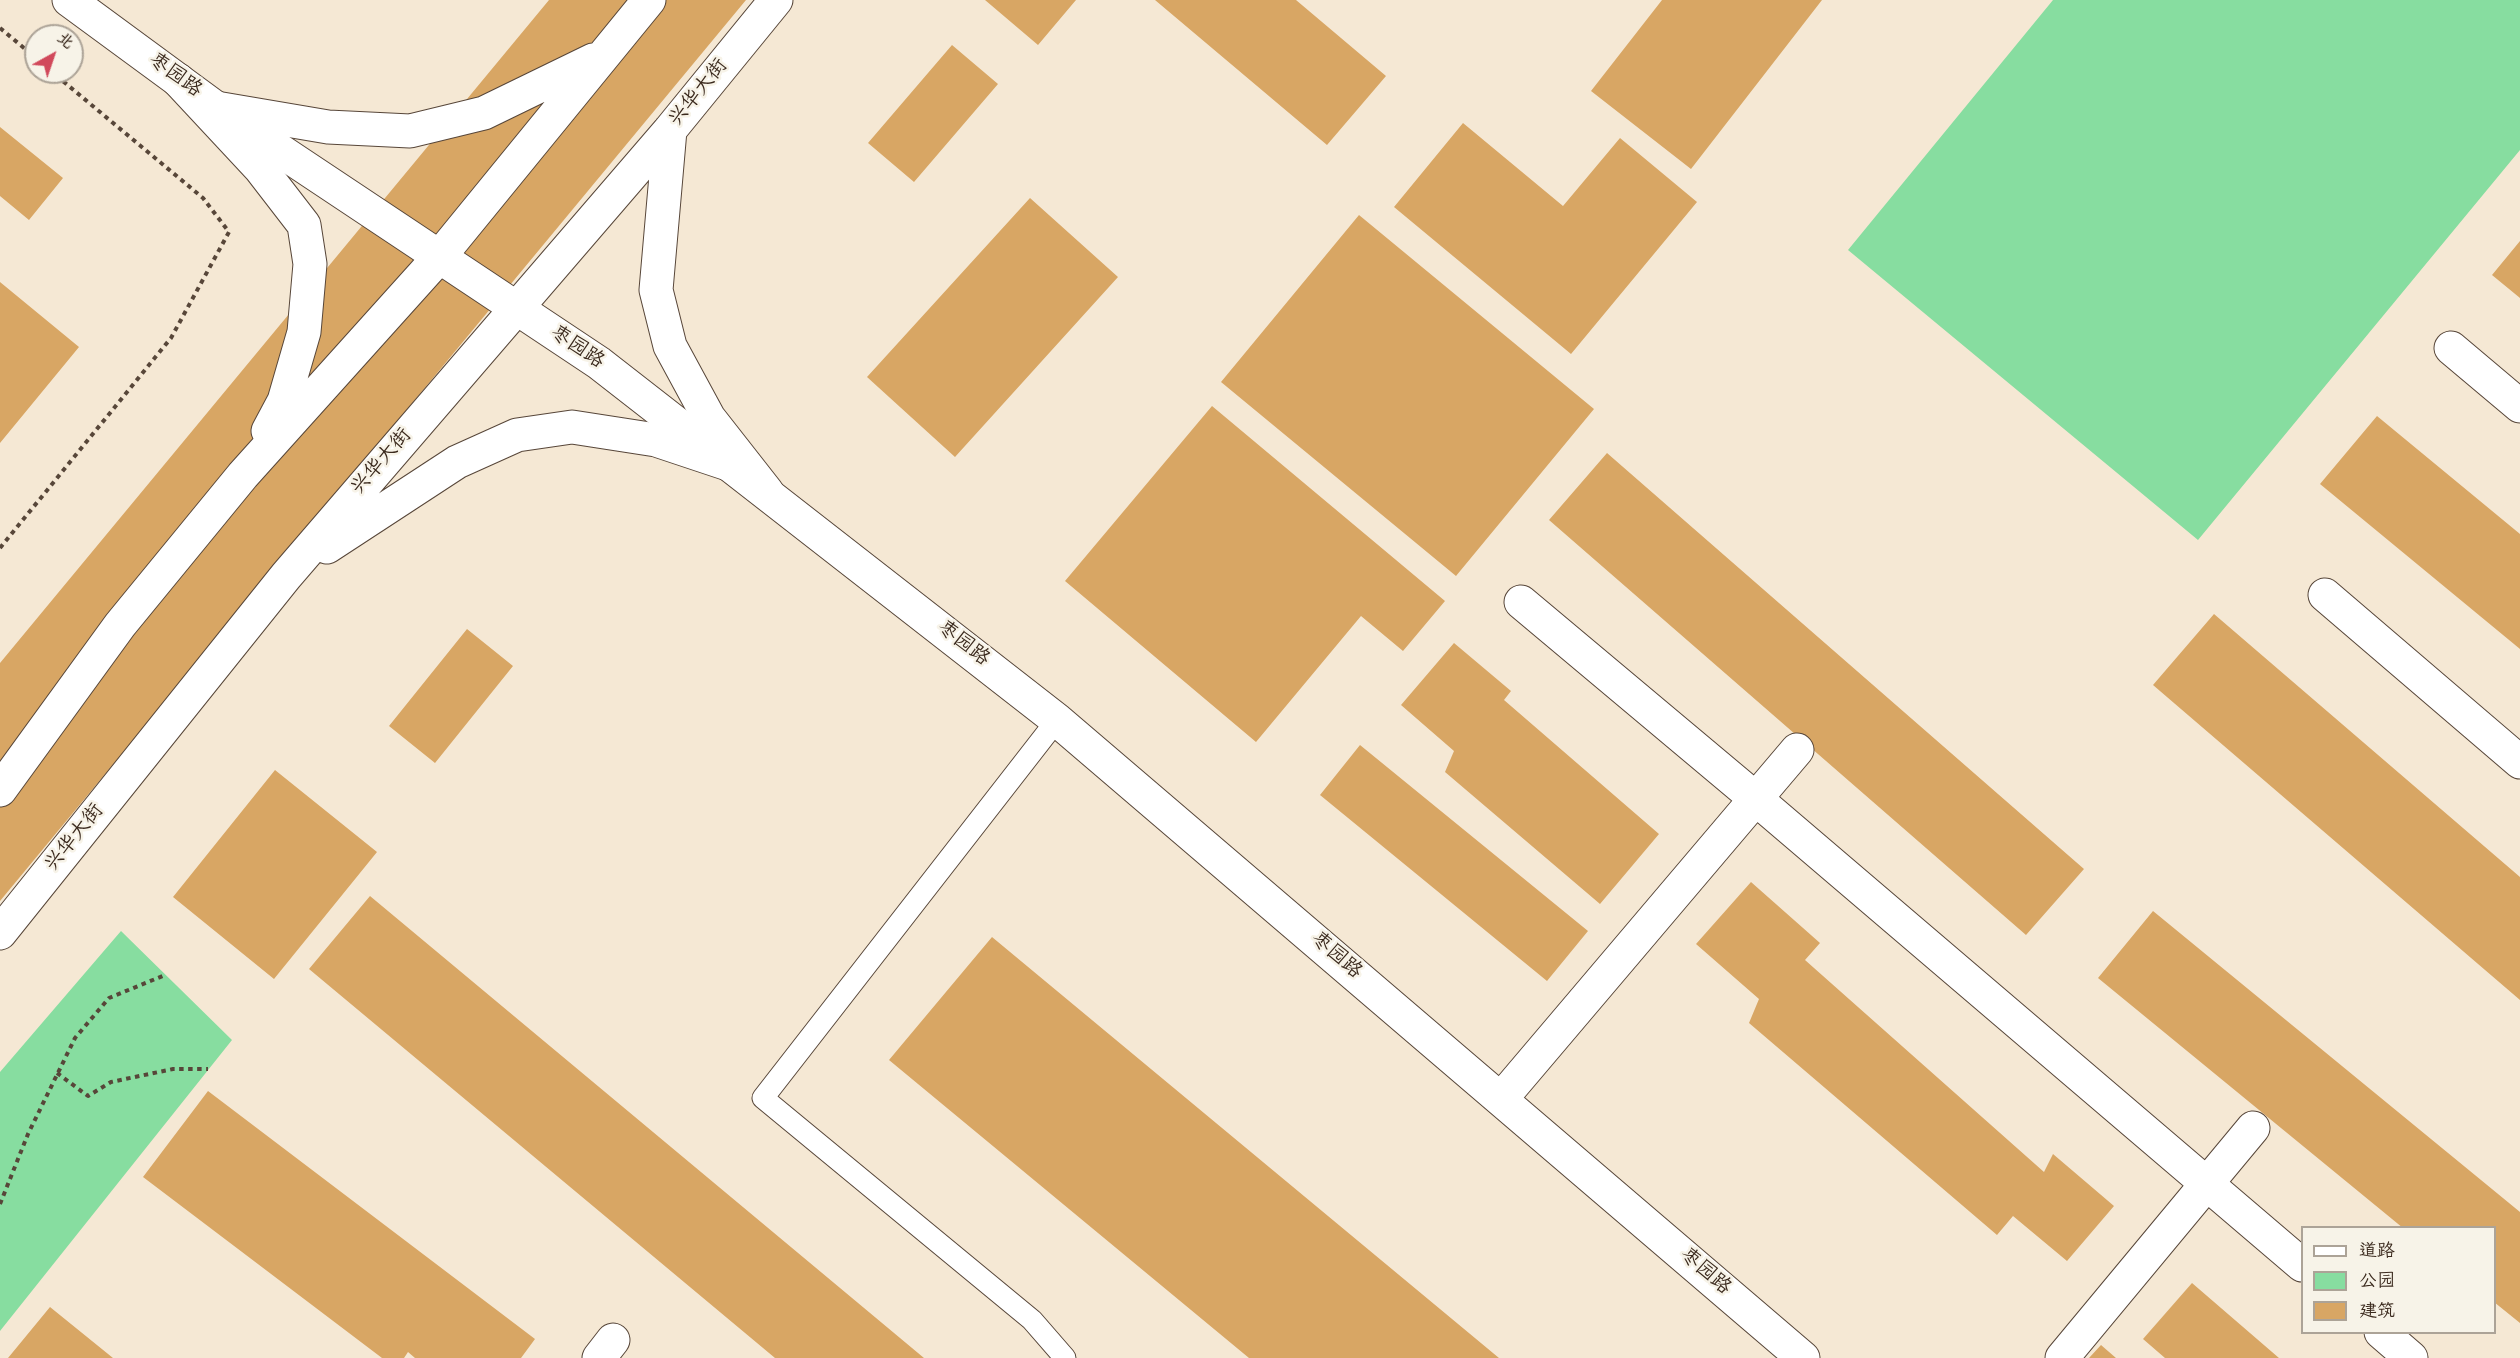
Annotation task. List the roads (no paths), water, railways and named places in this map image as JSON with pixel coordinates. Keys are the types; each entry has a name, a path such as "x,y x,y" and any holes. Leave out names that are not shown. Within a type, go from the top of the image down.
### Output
{"street":[{"name":"枣园路","path":"69,0 216,108 598,363 734,466 1058,720 1803,1358"},
{"path":"0,790 120,625 243,475 440,256 649,0"},
{"name":"兴华大街","path":"0,933 286,576 670,130 776,0"},
{"path":"216,108 328,127 410,131 484,112 548,84 605,54"},
{"path":"178,80 260,168 304,225 310,264 304,332 285,401 243,475"},
{"path":"670,130 656,291 670,346 709,418 767,492"},
{"path":"2451,348 2520,406"},
{"path":"286,576 377,512 457,462 517,435 572,427 656,440 734,466"},
{"path":"2325,595 2520,762"},
{"path":"1521,602 1756,799 2301,1264"},
{"path":"1501,1099 1797,750"},
{"path":"2062,1358 2253,1128"},
{"path":"2383,1334 2411,1358"}],"lane":[{"path":"1058,720 763,1098 1032,1320 1065,1358"}]}
